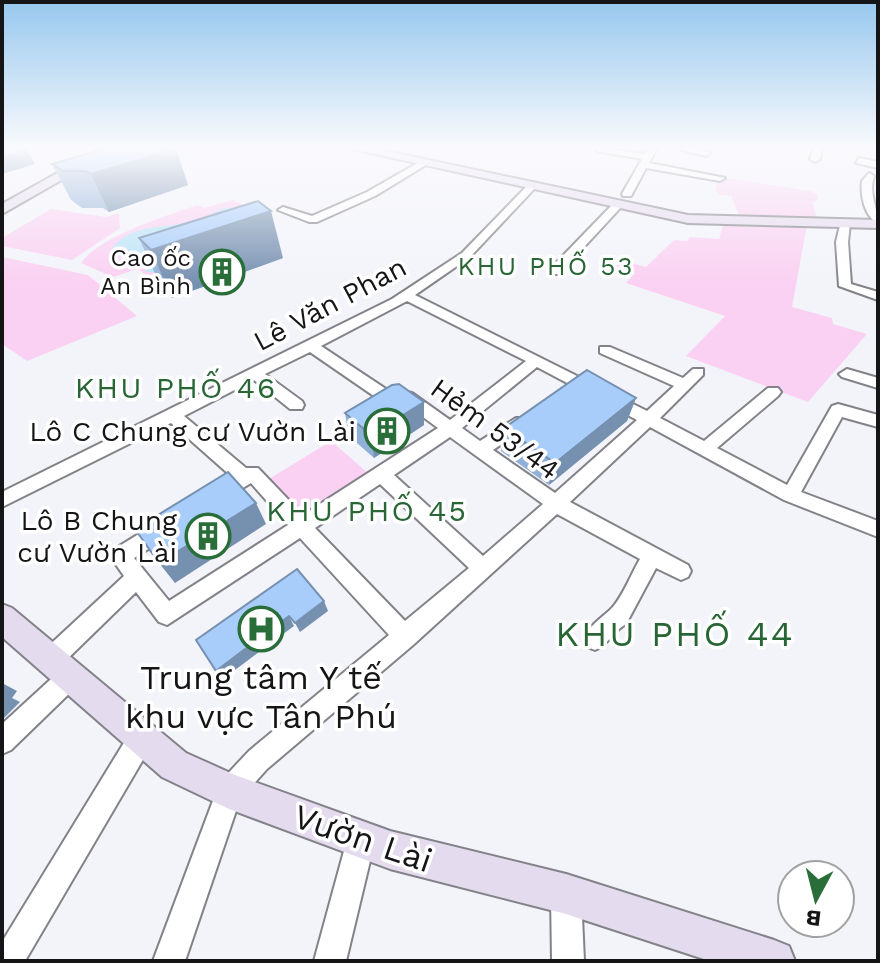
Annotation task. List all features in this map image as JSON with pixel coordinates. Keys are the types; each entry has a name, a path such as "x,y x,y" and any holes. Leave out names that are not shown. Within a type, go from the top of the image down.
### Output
{"street":[{"path":"2,207 26,193"},
{"path":"2,207 28,193"},
{"path":"283,210 313,220 372,193"},
{"name":"Lê Văn Phan","path":"2,500 407,296 466,255 525,193"},
{"path":"576,193 622,199 704,221 845,223 878,222 869,207 873,193"},
{"path":"555,271 626,193"},
{"path":"322,216 339,224"},
{"path":"845,223 842,242 845,286 878,296"},
{"path":"407,296 536,360 574,386 650,420 790,495 878,529"},
{"name":"Hẻm 53/44","path":"310,345 451,428 556,504 681,571"},
{"path":"605,350 685,385"},
{"path":"252,479 120,556 167,615 451,428 536,360"},
{"path":"169,961 229,791 258,760 484,569 650,420 698,372"},
{"path":"254,373 296,405"},
{"path":"847,374 878,383"},
{"path":"704,450 773,392"},
{"path":"790,495 838,410 878,421"},
{"path":"171,414 252,479 302,526 405,637"},
{"path":"481,449 531,416"},
{"path":"381,474 484,569"},
{"path":"595,639 609,622 618,617 652,556"},
{"path":"2,741 137,577"},
{"name":"Vườn Lài","path":"2,618 174,765 229,791 361,840 452,867 566,894 774,961"},
{"path":"8,961 142,737"},
{"path":"330,961 361,840"},
{"path":"566,894 568,961"}],"shaded area":[{"path":"718,193 814,193 818,195 817,201 812,202 817,218 740,218 731,196"},
{"path":"233,200 253,209 159,283 137,269 113,277 81,263 90,253 118,235 198,205 204,208"},
{"path":"51,209 106,217 119,213 120,228 72,260 2,246 2,238"},
{"path":"723,225 807,225 792,307 832,318 833,324 867,334 808,402 686,356 725,316 626,283 635,273 616,266 622,260 646,267 674,240 687,241 690,237 719,239"},
{"path":"2,257 88,275 137,316 27,361 2,344"},
{"path":"331,441 368,473 305,516 269,479"}],"water":[{"path":"224,208 240,209 159,272 147,272 138,263 111,250 119,241 138,231 194,222"}],"building":[{"path":"258,201 271,211 151,250 139,238"},
{"path":"587,370 636,398 555,463 504,428"},
{"path":"399,384 424,402 371,435 345,413 392,385"},
{"path":"228,472 256,503 159,563 135,529"},
{"name":"Trung tâm Y tế khu vực Tân Phú","path":"297,569 324,601 295,623 289,616 216,671 196,640"}],"place":[{"name":"Cao ốc An Bình","path":"222,272"},
{"name":"Lô C Chung cư Vườn Lài","path":"387,431"},
{"name":"Lô B Chung cư Vườn Lài","path":"208,536"},
{"name":"Trung tâm Y tế khu vực Tân Phú","path":"261,629"}],"district":[{"name":"KHU PHỐ 53","path":"546,266"},
{"name":"KHU PHỐ 46","path":"176,387"},
{"name":"KHU PHỐ 45","path":"367,510"},
{"name":"KHU PHỐ 44","path":"675,634"}]}
